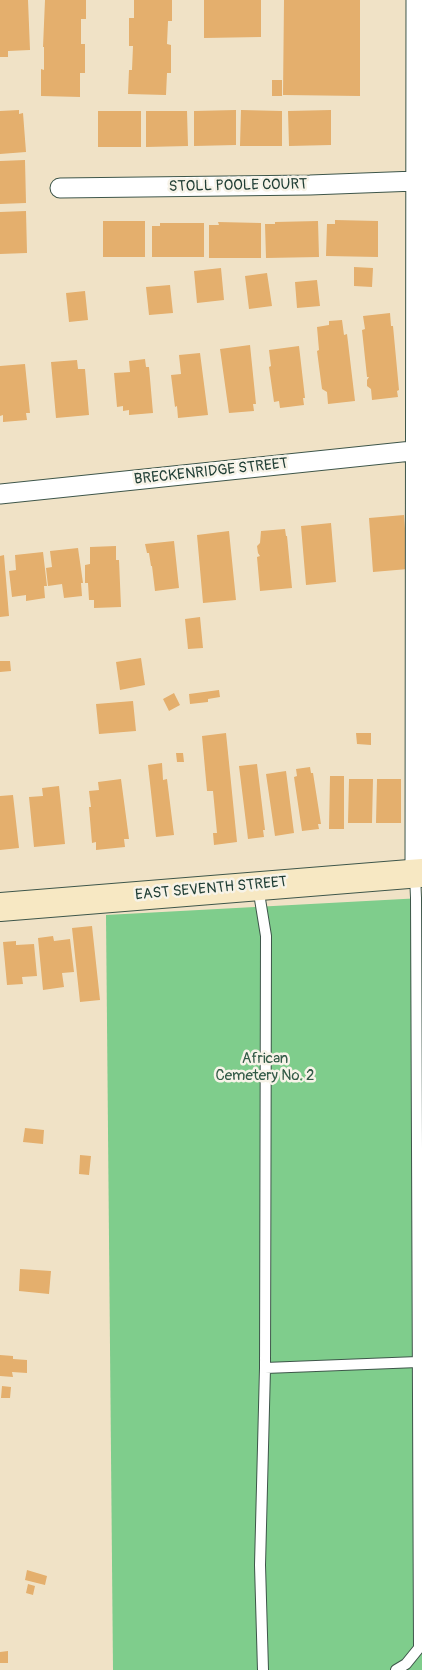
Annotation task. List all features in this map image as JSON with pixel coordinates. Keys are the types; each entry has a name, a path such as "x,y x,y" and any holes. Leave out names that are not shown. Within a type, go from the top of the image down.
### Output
{"street":[{"path":"416,0 419,450 418,873"},
{"name":"STOLL POOLE COURT","path":"60,188 310,185 416,181"},
{"name":"BRECKENRIDGE STREET","path":"0,494 419,450"},
{"name":"EAST SEVENTH STREET","path":"0,908 418,873"}],"lane":[{"path":"396,1670 406,1664 419,1648 416,898 418,873"},
{"path":"258,886 266,936 265,1368 260,1565 263,1670"},
{"path":"265,1368 418,1362"}],"green space":[{"name":"African Cemetery No. 2","path":"422,898 422,1670 113,1670 106,915"}],"building":[{"path":"0,0 28,0 30,50 8,51 8,57 0,57"},
{"path":"45,0 86,0 86,19 81,19 81,44 85,44 85,73 80,73 80,97 41,96 41,69 44,70"},
{"path":"134,0 172,0 172,21 168,21 167,44 171,45 171,73 167,73 166,95 128,94 133,46 129,46 129,18 134,18"},
{"path":"204,0 261,0 261,37 204,38"},
{"path":"284,0 360,0 360,96 283,95"},
{"path":"272,80 282,80 282,96 272,96"},
{"path":"19,110 19,114 23,113 26,152 0,154 0,111"},
{"path":"236,110 236,145 194,146 194,111"},
{"path":"241,110 282,111 282,146 240,146"},
{"path":"331,110 331,145 289,146 288,111"},
{"path":"98,111 141,111 141,147 98,147"},
{"path":"146,111 187,111 188,146 146,147"},
{"path":"25,160 26,203 0,204 0,161"},
{"path":"26,211 27,253 0,254 0,212"},
{"path":"335,220 378,221 378,257 326,256 327,224 335,224"},
{"path":"103,221 145,221 145,257 103,257"},
{"path":"318,221 319,257 266,258 265,224"},
{"path":"218,222 261,223 261,258 209,258 209,225 219,225"},
{"path":"160,223 204,223 204,257 152,257 152,226 160,226"},
{"path":"354,267 373,268 372,287 354,286"},
{"path":"221,268 224,300 197,303 194,271"},
{"path":"267,273 272,306 249,309 245,276"},
{"path":"317,280 320,306 297,308 295,282"},
{"path":"170,285 173,313 149,315 146,287"},
{"path":"85,291 88,320 69,322 66,293"},
{"path":"390,313 391,326 393,326 398,397 372,400 371,389 367,386 369,377 367,377 362,330 365,329 363,316"},
{"path":"342,320 344,335 347,334 355,401 328,404 327,392 322,389 317,351 319,350 317,327 329,325 329,321"},
{"path":"250,345 256,404 253,404 254,411 229,413 220,349"},
{"path":"299,346 305,398 303,398 304,405 280,408 279,401 274,402 269,367 271,366 269,350"},
{"path":"200,353 208,415 178,418 171,375 181,374 179,355"},
{"path":"145,359 146,367 149,367 153,413 129,415 129,410 123,411 123,406 117,407 114,373 130,372 129,361"},
{"path":"77,360 78,369 85,369 89,415 56,418 51,362"},
{"path":"25,364 30,413 26,413 27,420 3,422 3,415 0,416 0,366"},
{"path":"404,515 408,569 373,572 369,518"},
{"path":"331,523 336,582 306,585 301,526"},
{"path":"285,529 292,588 260,591 257,557 260,556 257,546 260,543 261,531"},
{"path":"229,531 236,600 203,603 197,535"},
{"path":"174,541 179,588 155,591 152,566 145,544"},
{"path":"116,546 116,560 119,560 121,607 94,608 94,600 89,600 88,583 85,583 85,565 90,564 90,547"},
{"path":"78,548 83,583 81,583 82,596 64,598 62,584 48,586 46,568 52,567 50,551"},
{"path":"43,552 47,586 44,586 45,598 26,601 26,595 12,597 9,571 16,570 15,555"},
{"path":"4,555 9,616 0,617 0,556"},
{"path":"200,617 203,648 188,649 185,619"},
{"path":"141,658 145,685 120,690 116,662"},
{"path":"0,661 10,661 11,671 0,672"},
{"path":"219,690 220,697 208,699 208,702 190,704 189,694"},
{"path":"174,693 180,705 169,711 163,699"},
{"path":"133,701 136,731 99,734 96,704"},
{"path":"226,733 237,842 214,845 213,833 217,833 213,791 207,791 202,736"},
{"path":"356,733 371,733 371,745 357,744"},
{"path":"176,753 183,753 184,762 177,762"},
{"path":"162,763 163,780 167,779 174,835 156,837 148,765"},
{"path":"257,764 265,830 263,830 264,837 248,839 239,766"},
{"path":"310,767 311,773 313,773 321,824 318,824 319,829 302,831 294,777 297,776 296,769"},
{"path":"286,771 294,833 275,836 266,774"},
{"path":"330,776 344,776 344,829 329,829"},
{"path":"121,779 129,839 124,839 125,847 96,850 96,842 92,843 89,791 99,790 98,782"},
{"path":"349,779 373,779 372,823 348,823"},
{"path":"377,779 401,779 401,823 376,823"},
{"path":"59,786 65,844 34,847 29,797 43,796 42,788"},
{"path":"13,795 19,848 0,850 0,796"},
{"path":"92,926 100,1000 80,1002 72,928"},
{"path":"53,936 54,941 70,939 74,972 62,973 64,987 43,990 38,938"},
{"path":"16,941 16,945 34,944 37,976 22,977 23,984 7,985 3,942"},
{"path":"25,1128 44,1130 43,1144 23,1142"},
{"path":"80,1155 91,1156 89,1175 79,1174"},
{"path":"20,1269 51,1271 49,1294 19,1291"},
{"path":"0,1355 13,1356 13,1359 27,1360 27,1373 12,1372 13,1377 0,1376"},
{"path":"2,1386 11,1387 10,1398 1,1398"},
{"path":"27,1570 47,1576 45,1585 25,1580"},
{"path":"28,1584 35,1586 33,1595 26,1593"},
{"path":"8,1651 8,1663 0,1663 0,1652"}]}
